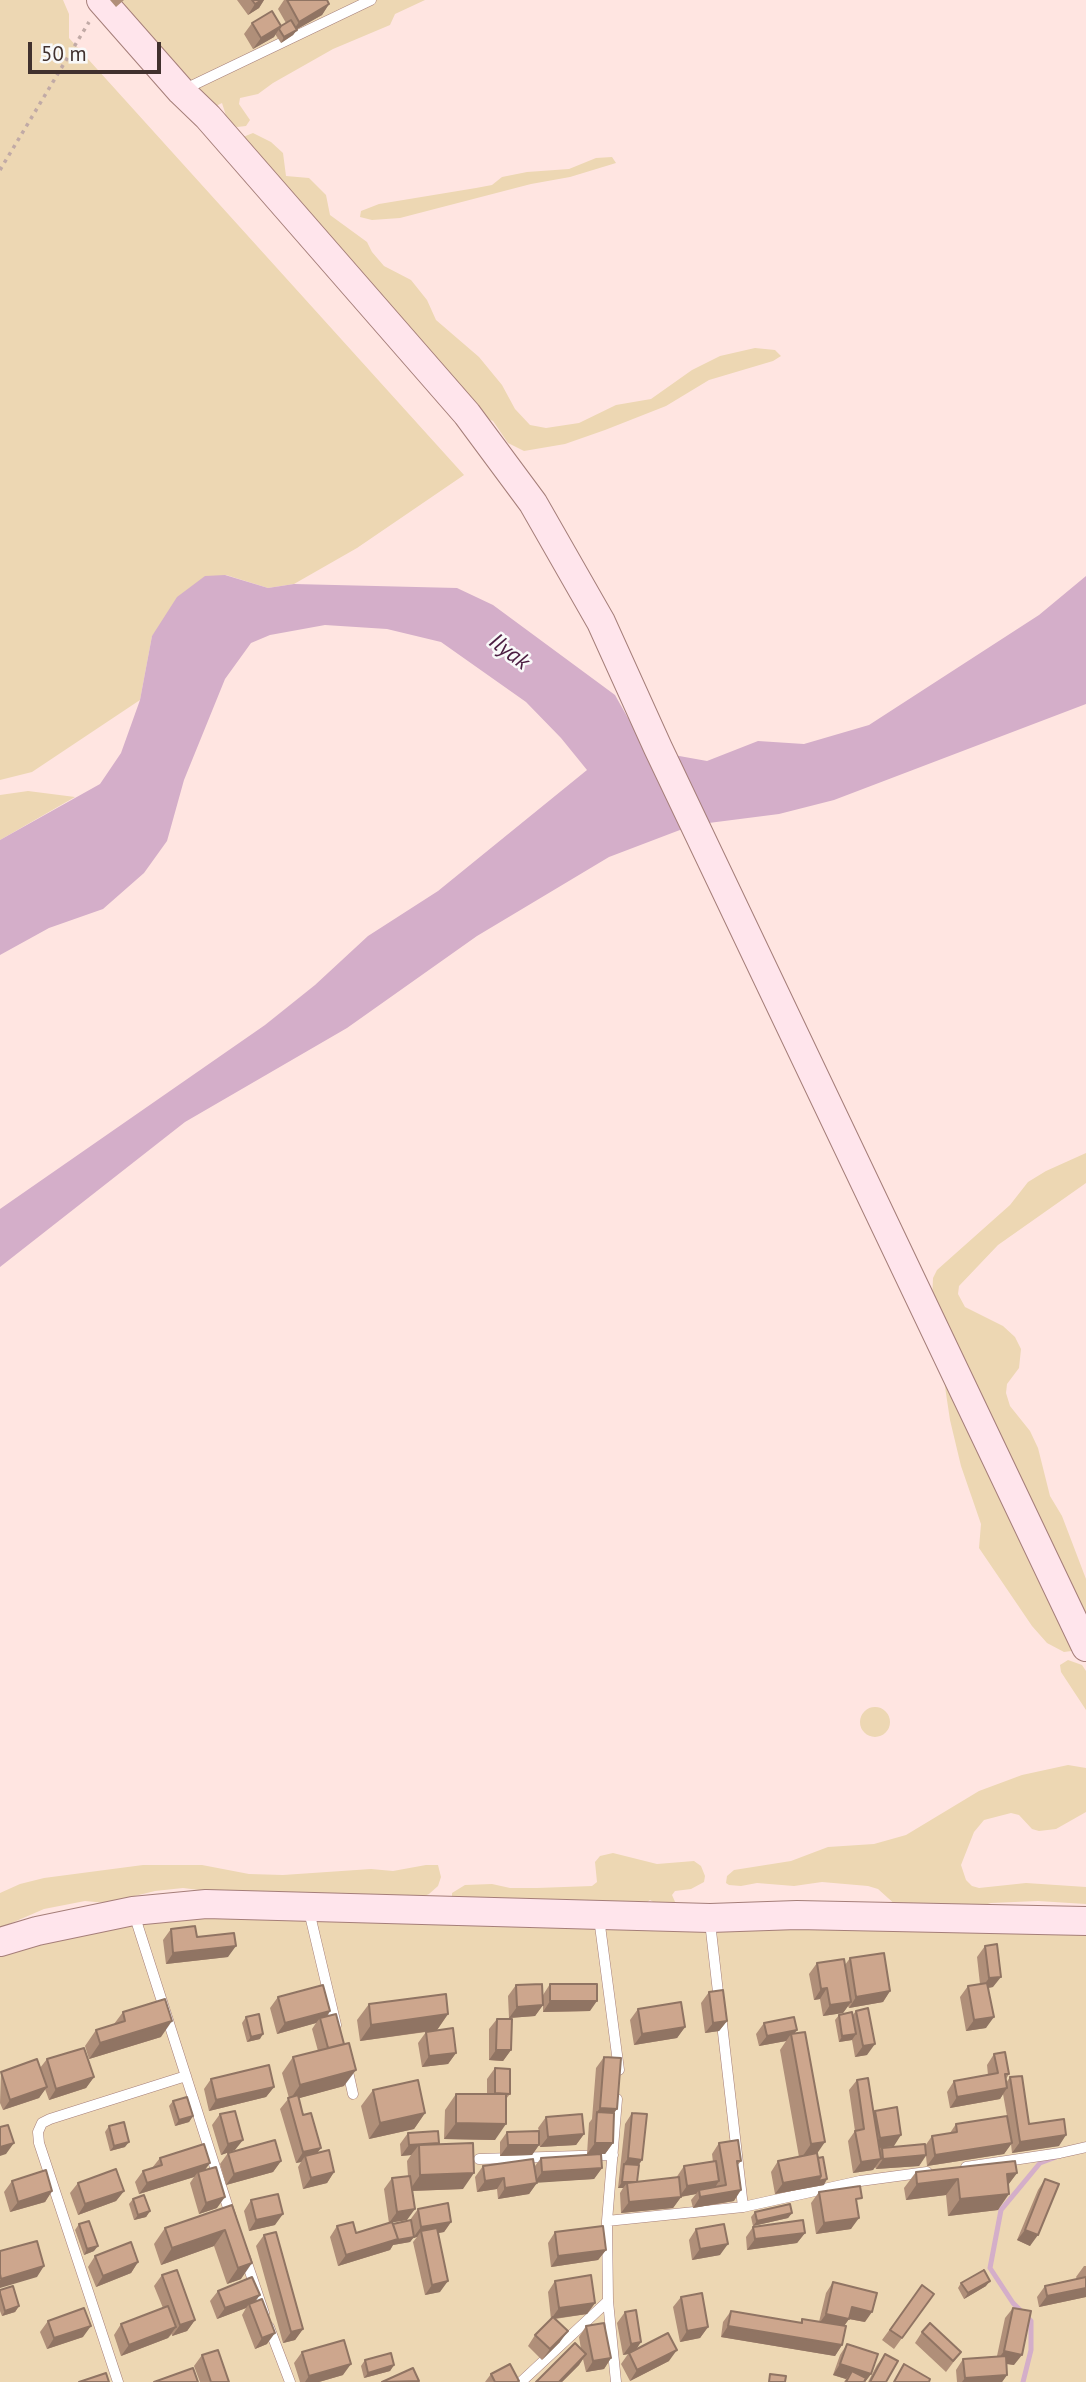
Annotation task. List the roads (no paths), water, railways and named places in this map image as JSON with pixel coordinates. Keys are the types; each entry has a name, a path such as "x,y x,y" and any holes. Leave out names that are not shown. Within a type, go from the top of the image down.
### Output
{"street":[{"path":"101,0 181,91 208,117 467,415 533,503 601,622 650,732 1086,1647"},
{"path":"0,1942 37,1931 133,1911 206,1903 710,1918 797,1915 1086,1921"}],"lane":[{"path":"181,91 371,0"},
{"path":"307,1907 340,2040"},
{"path":"133,1911 236,2231"},
{"path":"599,1914 619,2071 607,2221 608,2301 617,2382"},
{"path":"710,1918 743,2207"},
{"path":"343,2054 353,2094"},
{"path":"118,2382 39,2143 38,2132 42,2123 50,2119 186,2076"},
{"path":"957,2168 1086,2147"},
{"path":"479,2159 613,2155"},
{"path":"607,2221 743,2207 860,2181 944,2170"},
{"path":"240,2244 290,2382"},
{"path":"521,2382 608,2301"}],"water":[{"name":"Ilyak","path":"225,575 268,588 294,584 457,588 493,605 615,695 642,743 657,752 707,761 758,741 804,744 869,725 1039,615 1086,576 1086,704 834,800 779,814 693,825 609,857 477,936 347,1028 185,1122 0,1267 0,1209 265,1025 315,985 368,936 438,891 587,770 526,702 441,642 387,629 325,625 270,635 251,643 225,679 184,780 167,841 144,873 103,909 49,928 0,955 0,840 100,784 121,753 140,700 152,636 177,597 205,576"}],"waterway":[{"path":"1023,2382 1031,2350 1031,2321 1013,2303 990,2268 1001,2210 1040,2163 1056,2157"}]}
